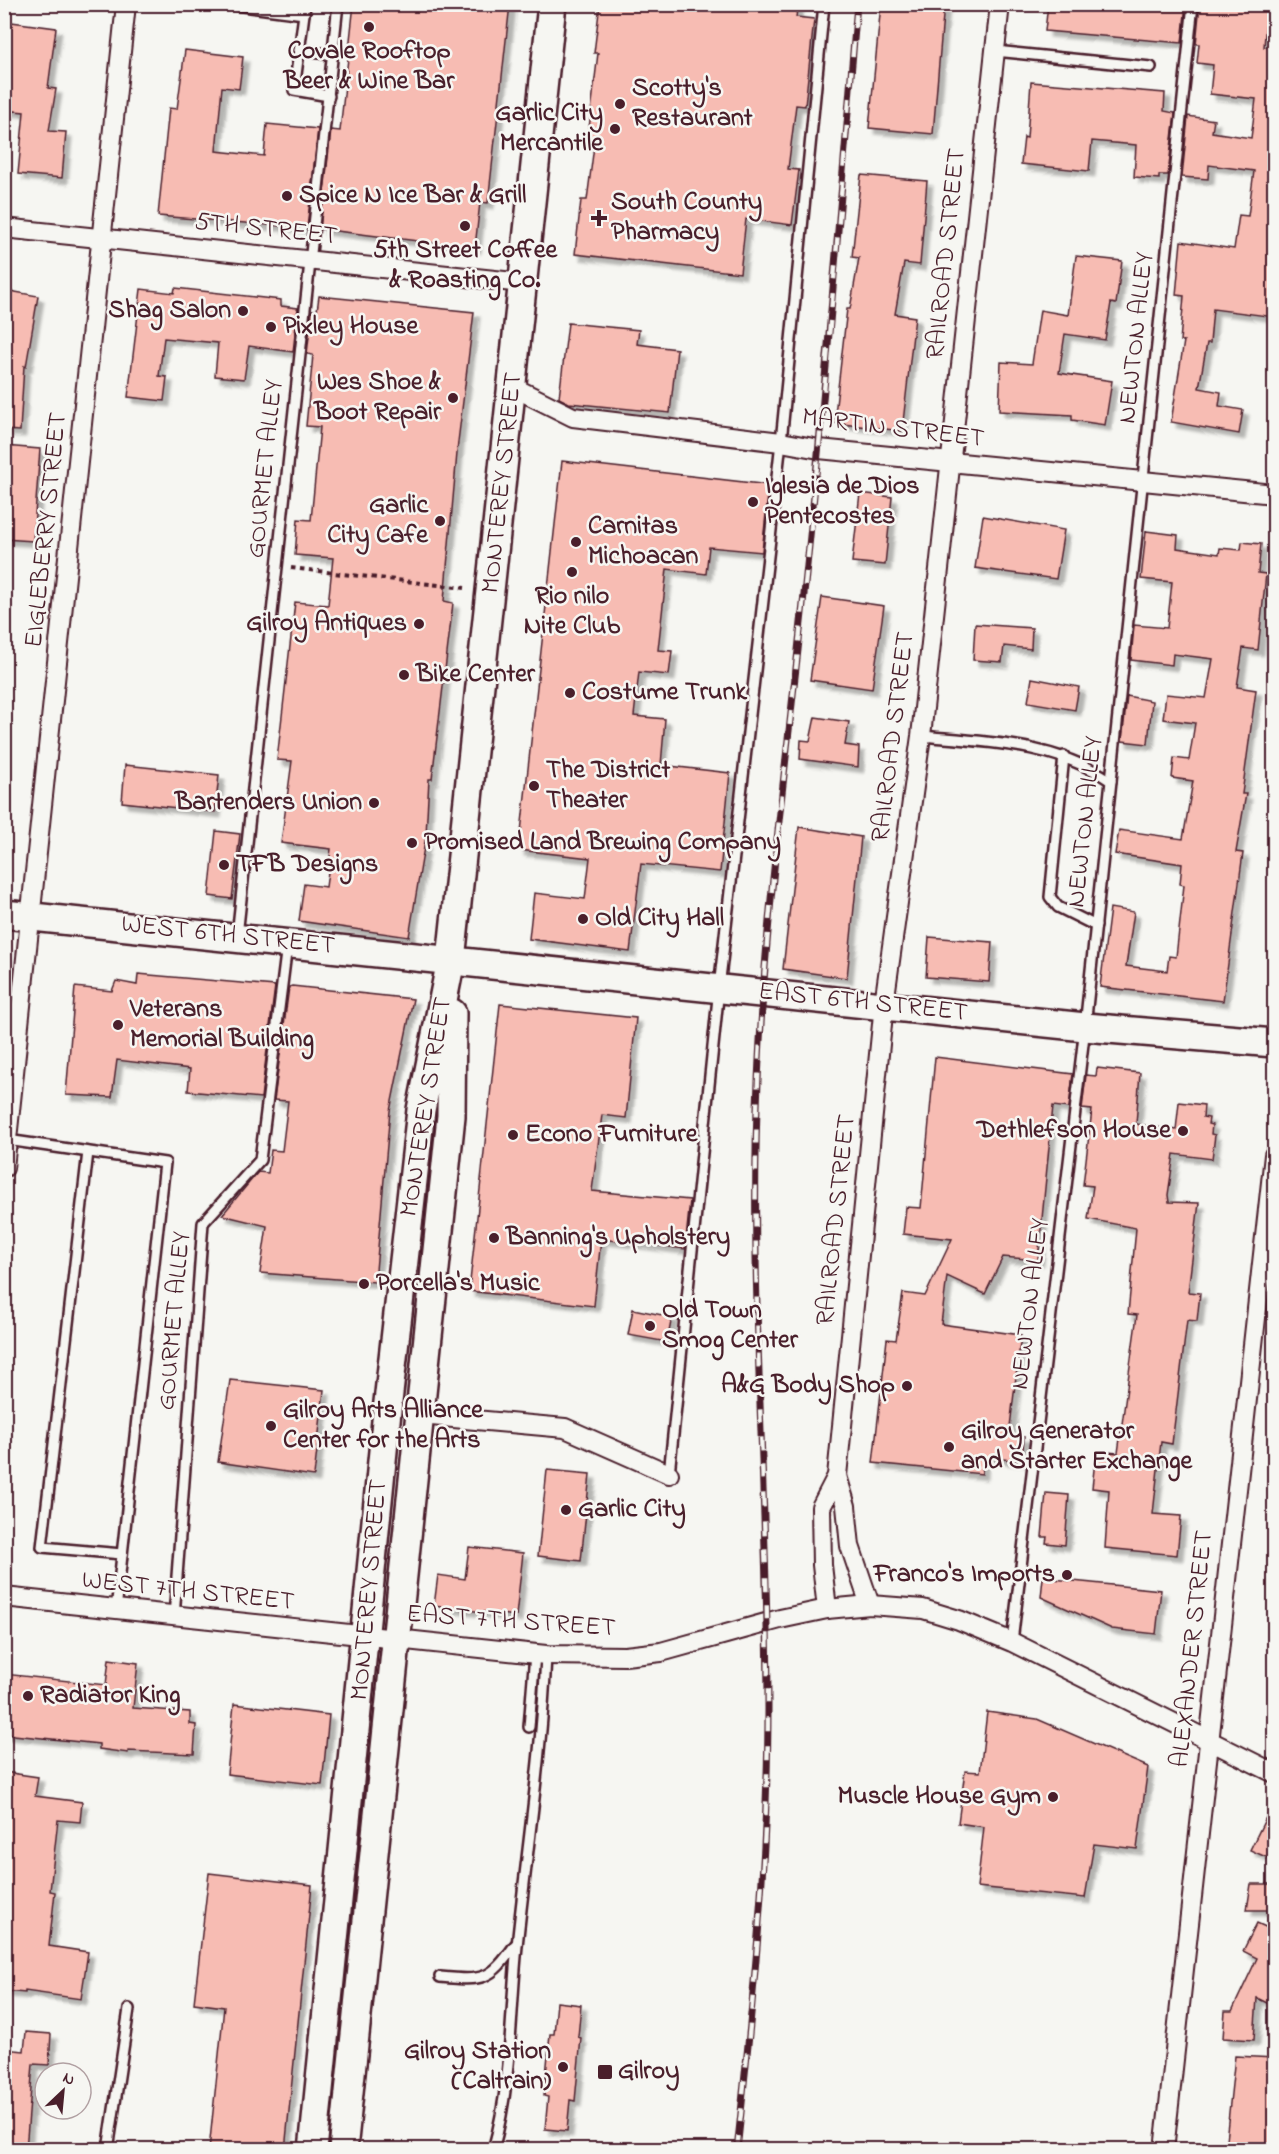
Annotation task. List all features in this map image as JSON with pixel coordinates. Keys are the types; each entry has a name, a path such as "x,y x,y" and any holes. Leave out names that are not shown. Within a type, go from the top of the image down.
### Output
{"main road":[{"name":"MONTEREY STREET","path":"313,2150 387,1411 421,1110 451,960 552,4"},
{"name":"WEST 6TH STREET","path":"4,914 451,960"},
{"name":"MONTEREY STREET","path":"344,2150 451,1116 451,960"},
{"name":"EAST 6TH STREET","path":"451,960 1085,1027 1275,1043"}],"street":[{"name":"EIGLEBERRY STREET","path":"4,1168 126,4"},
{"name":"RAILROAD STREET","path":"870,1605 850,1546 846,1506 837,1476 884,1004 921,736 1000,4"},
{"name":"5TH STREET","path":"4,228 523,283"},
{"name":"MARTIN STREET","path":"513,387 573,417 782,442 807,448 1275,494"},
{"name":"ALEXANDER STREET","path":"1164,2150 1208,1738 1275,1155"},
{"path":"420,1414 565,1428 669,1474"},
{"name":"RAILROAD STREET","path":"827,1609 822,1565 820,1507 837,1476"},
{"name":"WEST 7TH STREET","path":"4,1598 366,1637"},
{"name":"EAST 7TH STREET","path":"366,1637 541,1655 625,1656 661,1652 780,1619 827,1609 870,1605 923,1609 959,1620 1012,1642 1275,1773"}],"lane":[{"path":"227,4 305,9 294,90 329,96"},
{"name":"GOURMET ALLEY","path":"237,937 338,4"},
{"path":"669,1474 718,988 782,442 824,4"},
{"name":"NEWTON ALLEY","path":"1012,1642 1085,1027 1193,4"},
{"path":"299,50 333,55"},
{"path":"995,51 1151,67"},
{"path":"921,736 1025,746 1064,756 1091,767 1112,781"},
{"path":"1064,756 1050,897 1058,907 1096,926"},
{"name":"GOURMET ALLEY","path":"174,1617 203,1222 260,1160 288,943"},
{"path":"8,1140 165,1163 116,1611"},
{"path":"88,1152 42,1547 122,1554"},
{"path":"529,1727 541,1655"},
{"path":"493,2150 510,2045 517,1943 542,1728 541,1655"},
{"path":"441,1977 476,1980 500,1967 517,1943"},
{"path":"108,2150 129,2009"}],"path":[{"path":"276,566 469,588"}],"building":[{"path":"354,4 510,4 488,203 480,202 475,248 320,229 331,130 340,131"},
{"path":"600,4 798,4 796,17 814,19 805,106 796,105 788,169 799,170 792,225 746,219 740,273 575,254 581,200 587,200 594,146 587,145 598,53 594,53"},
{"path":"881,4 944,4 933,134 869,128"},
{"path":"1048,4 1186,4 1182,43 1045,31"},
{"path":"1200,4 1232,4 1267,9 1264,47 1275,48 1275,317 1213,309 1210,343 1207,343 1199,388 1221,392 1219,406 1243,410 1239,434 1171,422 1184,341 1180,341 1184,296 1176,295 1181,241 1234,249 1239,215 1248,216 1254,171 1209,165 1208,179 1182,177 1188,116 1214,120 1212,132 1251,138 1256,99 1210,94 1213,65 1197,63 1199,44 1196,44"},
{"path":"4,21 56,28 48,88 56,89 49,131 66,132 62,178 18,174 24,112 4,110"},
{"path":"185,50 243,57 239,89 222,87 216,151 264,156 267,124 318,129 307,228 158,216 169,108 177,109"},
{"path":"1031,82 1165,93 1164,111 1175,113 1168,175 1159,175 1159,179 1134,177 1136,145 1092,141 1089,171 1021,164 1024,137 1027,138"},
{"path":"861,175 927,181 920,265 904,263 895,314 915,317 902,431 834,423 847,309 850,309 859,258 852,257"},
{"path":"1076,256 1122,261 1116,304 1111,303 1105,340 1065,334 1059,373 1112,381 1105,425 1072,420 1072,415 999,411 1001,362 1032,364 1040,310 1068,315"},
{"path":"175,288 281,300 281,306 298,308 293,352 249,346 244,379 215,376 218,343 164,338 159,376 167,377 164,401 128,397 141,289 174,293"},
{"path":"4,290 38,296 26,367 24,366 20,431 4,430"},
{"path":"319,296 474,312 458,442 444,601 453,603 432,779 429,779 426,835 409,937 299,921 304,884 326,887 331,849 281,843 292,761 277,760 295,602 328,605 333,558 295,555 298,519 311,520 320,427 306,426 313,355 307,354 312,310 317,311"},
{"path":"568,323 639,330 637,344 677,349 670,413 569,403 559,398"},
{"path":"4,446 40,449 33,541 4,539"},
{"path":"562,461 769,485 762,552 709,547 706,574 667,569 658,650 672,651 669,675 639,672 634,716 665,719 661,765 730,773 720,872 641,864 630,952 529,939 534,893 585,899 590,858 519,850"},
{"path":"860,493 892,497 885,565 852,562"},
{"path":"983,516 1064,530 1056,579 975,568"},
{"path":"1146,531 1178,535 1177,548 1219,554 1220,548 1241,550 1242,542 1261,544 1258,573 1266,574 1258,650 1243,648 1237,687 1256,690 1242,794 1246,794 1236,852 1243,853 1223,1001 1100,987 1110,908 1134,912 1126,966 1167,971 1169,956 1176,957 1184,885 1180,884 1182,864 1115,854 1119,830 1183,839 1193,781 1172,778 1174,758 1189,760 1195,723 1163,719 1166,694 1206,698 1213,659 1173,654 1172,665 1131,660 1134,625 1167,628 1172,582 1141,579"},
{"path":"822,597 884,606 872,689 810,680"},
{"path":"975,624 1032,628 1031,649 1004,646 1002,662 973,660"},
{"path":"1032,678 1079,687 1075,710 1028,702"},
{"path":"1127,696 1152,701 1148,744 1122,741"},
{"path":"815,717 849,722 845,745 859,747 858,767 800,759 801,740 810,741"},
{"path":"125,765 219,775 215,812 122,802"},
{"path":"799,827 861,837 847,978 783,969"},
{"name":"TFB Designs","path":"216,831 240,834 232,899 209,896"},
{"path":"929,937 992,942 989,982 926,977"},
{"path":"138,974 275,986 261,1098 188,1091 190,1069 117,1060 112,1097 66,1095 75,987 112,991 116,981 137,985"},
{"path":"289,987 413,999 390,1111 375,1282 260,1273 267,1226 222,1215 258,1172 268,1173 271,1150 282,1151 288,1101 274,1100"},
{"path":"500,1004 636,1018 626,1118 602,1115 592,1191 690,1200 685,1249 601,1239 594,1306 469,1291"},
{"path":"935,1057 1073,1074 1069,1108 1053,1106 1038,1260 1003,1257 985,1294 947,1276 941,1324 1021,1335 1009,1435 1024,1437 1022,1461 983,1457 982,1474 873,1463 887,1339 896,1340 903,1293 925,1296 952,1239 903,1234 906,1207 921,1208"},
{"path":"1097,1068 1140,1073 1136,1124 1176,1130 1179,1102 1204,1105 1203,1117 1209,1118 1208,1124 1212,1125 1211,1134 1215,1135 1212,1159 1174,1154 1168,1195 1169,1202 1199,1203 1188,1292 1200,1293 1197,1321 1187,1320 1172,1444 1161,1442 1153,1514 1181,1516 1177,1555 1105,1548 1109,1490 1092,1488 1096,1451 1118,1453 1137,1315 1128,1314 1136,1228 1088,1219 1093,1186 1083,1185 1092,1110 1082,1109 1086,1075 1096,1076"},
{"name":"Old Town Smog Center","path":"633,1309 672,1317 667,1342 628,1335"},
{"name":"Gilroy Arts Alliance Center for the Arts","path":"230,1380 324,1390 314,1476 218,1462"},
{"path":"547,1470 590,1474 581,1561 538,1556"},
{"path":"1046,1493 1069,1495 1065,1545 1046,1543 1047,1537 1042,1537"},
{"path":"469,1547 523,1553 516,1616 434,1606 438,1575 465,1579"},
{"path":"1043,1578 1161,1590 1156,1634 1112,1629 1041,1597"},
{"path":"109,1659 138,1663 133,1708 190,1712 190,1724 196,1725 194,1754 128,1751 128,1753 99,1749 99,1744 4,1734 4,1674 106,1685"},
{"path":"234,1704 329,1715 322,1785 227,1774"},
{"name":"Muscle House Gym","path":"987,1712 1037,1719 1148,1767 1137,1849 1094,1844 1085,1898 977,1887 984,1827 958,1823 965,1771 980,1772"},
{"path":"4,1772 38,1777 35,1796 82,1802 80,1822 58,1820 50,1891 55,1892 49,1946 88,1952 81,1999 25,1991 25,1993 4,1991"},
{"path":"1275,1799 1275,1861 1250,1850"},
{"path":"209,1873 312,1885 285,2150 209,2150 224,2007 194,2003"},
{"path":"1251,1884 1275,1884 1275,1910 1247,1910"},
{"path":"1275,1920 1275,2007 1257,1998 1254,2040 1223,2038 1225,2011 1232,2011 1257,1958 1243,1951 1257,1923 1270,1929"},
{"name":"Gilroy Station (Caltrain)","path":"557,2002 581,2005 578,2037 581,2038 575,2101 570,2100 567,2131 545,2129 548,2097 544,2096 550,2034 554,2034"},
{"path":"26,2032 51,2034 49,2061 33,2061 26,2150 4,2150 4,2049 24,2051"},
{"path":"1235,2056 1275,2058 1275,2150 1225,2150"}],"railway":[{"path":"737,2150 758,1929 767,1763 767,1629 756,1238 761,1018 820,432 857,4"}],"place":[{"name":"Covale Rooftop Beer & Wine Bar","path":"369,27"},
{"name":"Scotty's Restaurant","path":"620,104"},
{"name":"Garlic City Mercantile","path":"615,129"},
{"name":"Spice N Ice Bar & Grill","path":"287,196"},
{"name":"South County Pharmacy","path":"599,218"},
{"name":"5th Street Coffee & Roasting Co.","path":"465,226"},
{"name":"Shag Salon","path":"243,311"},
{"name":"Pixley House","path":"271,327"},
{"name":"Wes Shoe & Boot Repair","path":"453,398"},
{"name":"Iglesia de Dios Pentecostes","path":"753,502"},
{"name":"Garlic City Cafe","path":"440,521"},
{"name":"Carnitas Michoacan","path":"576,542"},
{"name":"Rio nilo Nite Club","path":"572,572"},
{"name":"Gilroy Antiques","path":"419,624"},
{"name":"Bike Center","path":"404,675"},
{"name":"Costume Trunk","path":"570,693"},
{"name":"The District Theater","path":"534,786"},
{"name":"Bartenders Union","path":"374,803"},
{"name":"Promised Land Brewing Company","path":"412,843"},
{"name":"TFB Designs","path":"224,865"},
{"name":"Old City Hall","path":"583,919"},
{"name":"Veterans Memorial Building","path":"118,1025"},
{"name":"Dethlefson House","path":"1183,1131"},
{"name":"Econo Furniture","path":"513,1135"},
{"name":"Banning's Upholstery","path":"494,1238"},
{"name":"Porcella's Music","path":"364,1284"},
{"name":"Old Town Smog Center","path":"650,1326"},
{"name":"A&G Body Shop","path":"907,1386"},
{"name":"Gilroy Arts Alliance Center for the Arts","path":"271,1426"},
{"name":"Gilroy Generator and Starter Exchange","path":"949,1447"},
{"name":"Garlic City","path":"566,1510"},
{"name":"Franco's Imports","path":"1067,1575"},
{"name":"Radiator King","path":"28,1696"},
{"name":"Muscle House Gym","path":"1053,1797"},
{"name":"Gilroy Station (Caltrain)","path":"563,2067"},
{"name":"Gilroy","path":"605,2072"}]}
